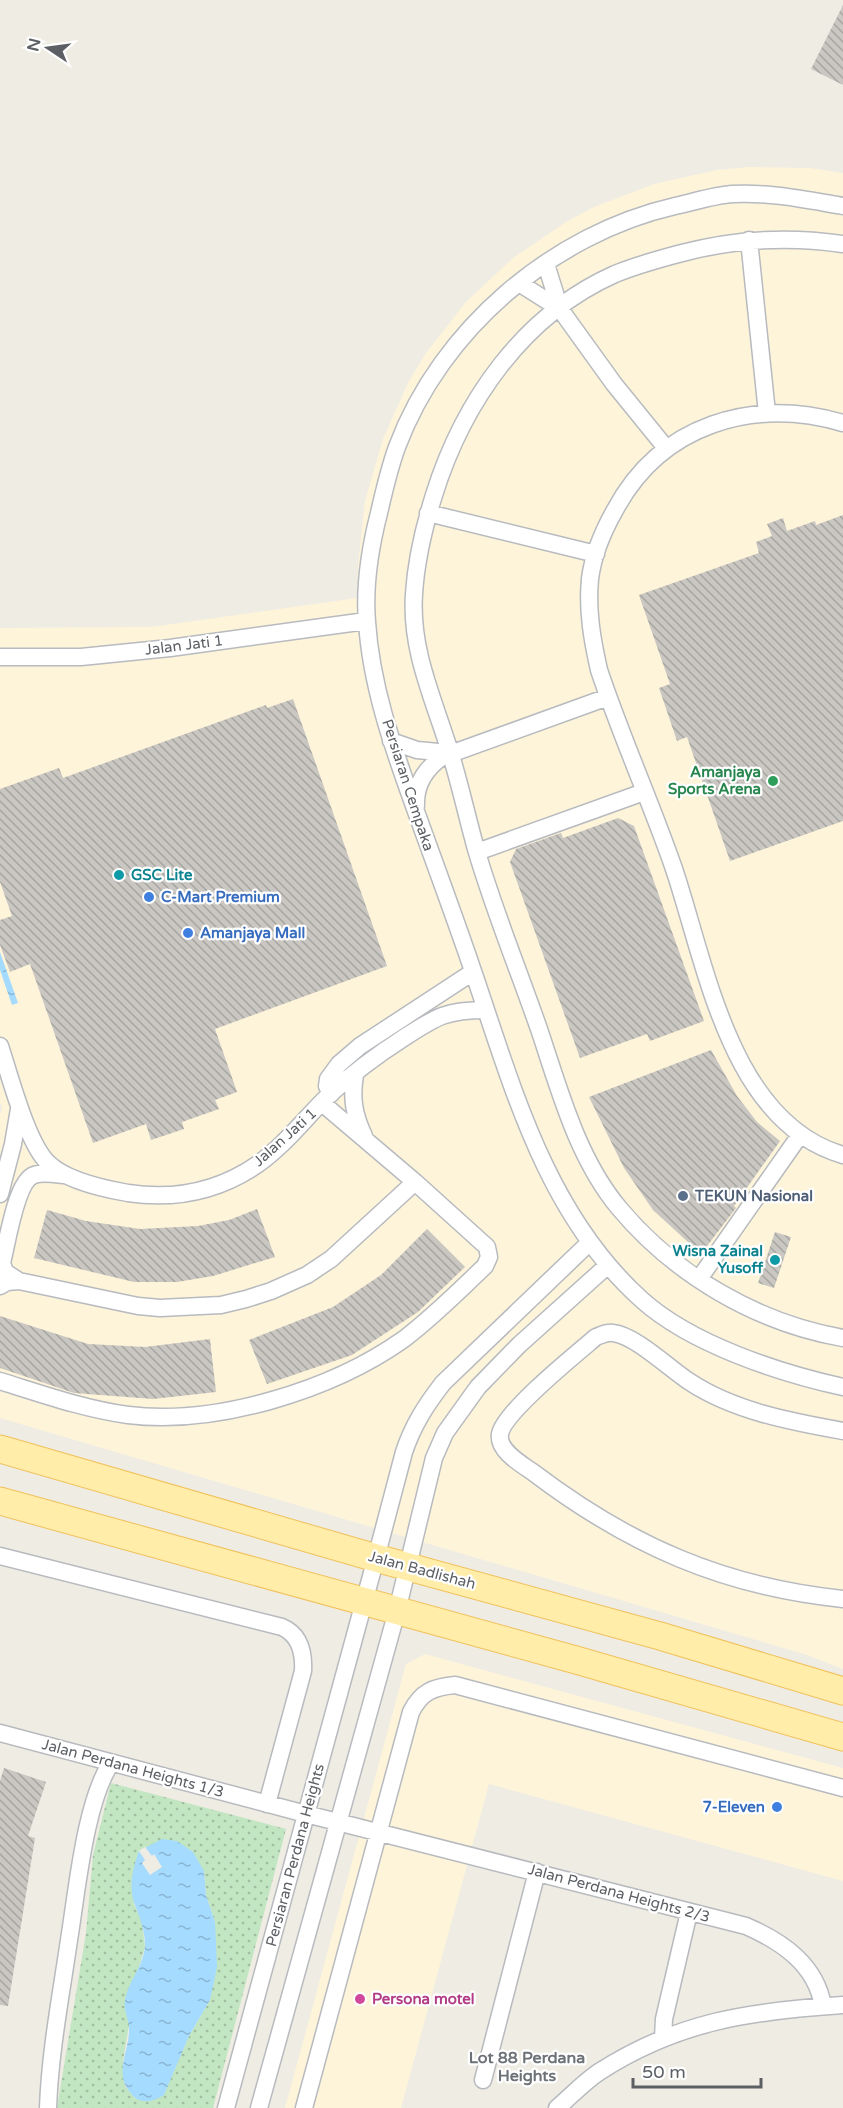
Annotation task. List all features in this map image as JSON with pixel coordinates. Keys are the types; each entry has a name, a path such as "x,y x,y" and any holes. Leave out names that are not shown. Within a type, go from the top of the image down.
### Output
{"main road":[{"name":"Jalan Badlishah","path":"0,1449 376,1558 649,1633 843,1691"},
{"path":"0,1501 779,1717 843,1737"}],"street":[{"name":"Persiaran Cempaka","path":"843,206 800,199 731,194 658,210 626,221 578,244 519,283 491,306 447,356 416,407 398,446 385,485 372,546 366,589 366,621 371,655 391,741 534,1142 550,1178 590,1242 608,1265 645,1302 680,1326 708,1341 775,1369 805,1379 843,1387"},
{"path":"843,244 807,240 749,240 712,245 644,263 604,280 560,309 525,337 495,371 466,417 448,454 428,513 419,552 414,596 416,645 427,686 450,753 477,852 560,1094 589,1162 617,1206 644,1235 699,1279 730,1298 787,1324 843,1338"},
{"path":"749,240 767,413"},
{"path":"546,264 560,309 614,384 666,448"},
{"path":"519,283 560,309"},
{"path":"843,423 785,412 767,413 711,424 686,435 666,448 643,469 623,494 606,525 591,577 589,606 592,639 599,670 672,865 726,1033 744,1070 772,1108 800,1135 830,1151 843,1155"},
{"path":"428,513 596,554"},
{"name":"Jalan Jati 1","path":"0,657 81,657 170,648 366,621"},
{"path":"416,813 417,789 422,778 434,763 450,753 608,697"},
{"path":"391,741 417,750 450,753"},
{"path":"477,852 644,792"},
{"path":"0,1381 99,1410 127,1415 173,1418 222,1411 295,1392 323,1382 374,1358 402,1340 439,1310 488,1261 487,1248 365,1140 327,1098 327,1086 328,1078 339,1064 360,1046 473,972"},
{"name":"Jalan Jati 1","path":"0,1046 37,1149 49,1164 67,1176 114,1191 169,1197 196,1192 226,1182 257,1165 327,1098 377,1055 431,1020 448,1012 486,1010"},
{"path":"355,1075 352,1094 353,1110 365,1140"},
{"path":"0,1194 20,1105"},
{"path":"699,1279 800,1135"},
{"path":"19,1281 5,1272 2,1263 21,1187 24,1181 33,1175 44,1173 67,1176"},
{"path":"0,1286 13,1280 138,1306 221,1305 246,1299 307,1275 331,1259 415,1182"},
{"name":"Persiaran Perdana Heights","path":"226,2108 404,1452 416,1420 426,1405 465,1361 590,1242"},
{"name":"Persiaran Perdana Heights","path":"259,2108 397,1611 434,1458 445,1433 478,1386 608,1265"},
{"path":"843,1431 750,1409 718,1398 690,1382 627,1337 604,1333 550,1376 502,1427 500,1435 500,1443 509,1455 567,1498 649,1546 720,1575 794,1593 843,1599"},
{"path":"0,1556 291,1631 304,1659 303,1671 267,1804 284,1806 292,1803 306,1792 317,1777"},
{"path":"304,2108 411,1712 425,1693 437,1687 455,1685 843,1788"},
{"name":"Jalan Perdana Heights 1/3","path":"0,1733 338,1822"},
{"path":"48,2108 59,2006 86,1841 96,1794 103,1774 111,1763"},
{"name":"Jalan Perdana Heights 2/3","path":"338,1822 747,1926 782,1944 795,1955 814,1977 821,1992 823,2006"},
{"path":"483,2080 537,1872"},
{"path":"663,2038 664,2019 689,1912"},
{"path":"557,2108 599,2073 663,2038 723,2019 843,2005"}],"shaded area":[{"path":"749,167 810,168 843,173 843,1669 804,1654 0,1418 0,1115 2,1107 0,1102 0,628 151,627 357,598 365,501 383,439 409,381 426,353 466,302 513,258 566,222 594,207 654,184 717,170"},
{"path":"425,1654 843,1768 843,1881 489,1784 401,2108 285,2108 406,1664"}],"green space":[{"path":"111,1783 286,1829 213,2108 57,2108 86,1933 93,1855","holes":["145,1847 204,1871 206,1895 215,1922 210,2000 189,2036 170,2080 136,2099 125,2086 123,2061 139,1967 145,1947 142,1922 134,1904 139,1851"]}],"water":[{"path":"0,952 18,1003 12,1005 0,970"},
{"path":"162,1839 177,1841 193,1852 204,1871 206,1895 215,1922 217,1967 210,2000 189,2036 164,2095 155,2100 146,2101 133,2096 123,2076 129,2036 125,2001 142,1960 145,1945 132,1885 133,1871 139,1851"}],"pier":[{"path":"145,1847 152,1856 154,1854 162,1867 150,1875 142,1863 145,1860 139,1851"}],"building":[{"path":"843,5 843,85 811,69"},
{"path":"843,515 843,821 730,861 687,737 677,741 659,688 670,684 639,595 759,553 756,542 772,536 767,524 783,518 787,531 815,521 816,525"},
{"name":"Amanjaya Mall","path":"293,699 387,966 215,1029 237,1092 215,1100 219,1109 182,1122 184,1129 151,1140 146,1124 93,1143 30,964 10,972 0,945 0,920 12,916 0,882 0,789 59,768 63,778 266,705 267,708"},
{"path":"618,818 634,826 704,1021 650,1041 647,1034 580,1058 510,862 516,849 561,833 563,838"},
{"path":"711,1050 737,1096 757,1122 780,1141 734,1206 736,1208 701,1254 653,1210 624,1168 589,1097"},
{"path":"257,1209 275,1257 213,1276 177,1282 134,1282 34,1258 47,1210 86,1221 140,1229 198,1226 229,1220"},
{"path":"427,1229 465,1267 418,1312 352,1355 267,1384 249,1340 333,1307 381,1275"},
{"name":"Wisna Zainal Yusoff","path":"775,1232 791,1237 774,1288 758,1283"},
{"path":"0,1316 88,1344 145,1347 210,1339 216,1392 153,1399 74,1393 0,1368"},
{"path":"4,1768 46,1782 28,1836 35,1838 8,2006 0,2005 0,1781"}],"place":[{"name":"Amanjaya Sports Arena","path":"773,781"},
{"name":"GSC Lite","path":"119,875"},
{"name":"C-Mart Premium","path":"149,897"},
{"name":"Amanjaya Mall","path":"188,933"},
{"name":"TEKUN Nasional","path":"683,1196"},
{"name":"Wisna Zainal Yusoff","path":"775,1260"},
{"name":"7-Eleven","path":"777,1807"},
{"name":"Persona motel","path":"360,1999"}],"district":[{"name":"Lot 88 Perdana Heights","path":"527,2067"}]}
